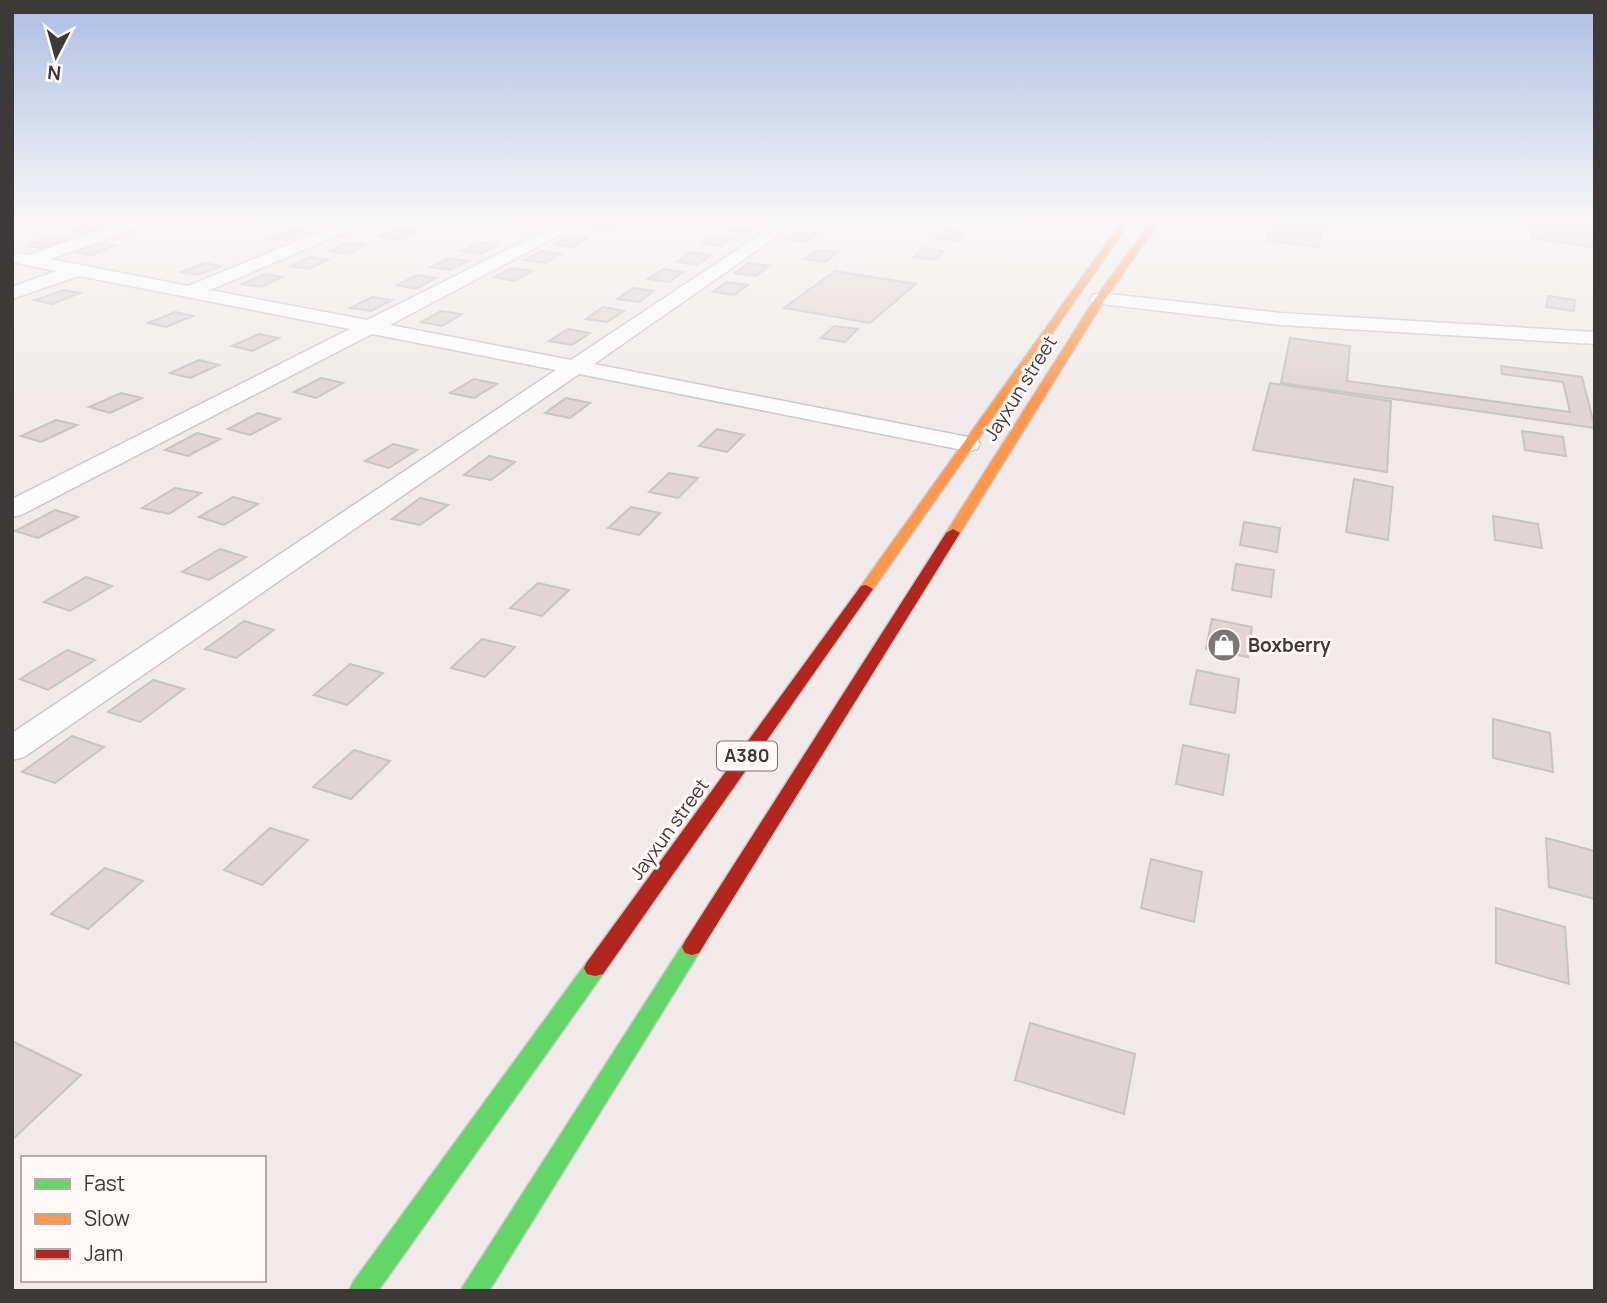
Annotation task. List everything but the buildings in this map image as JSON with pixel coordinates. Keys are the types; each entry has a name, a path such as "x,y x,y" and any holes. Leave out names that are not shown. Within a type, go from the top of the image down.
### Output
{"highway":[{"name":"Jayxun street","path":"362,1291 1085,280"},
{"name":"Jayxun street","path":"473,1291 1114,280"}],"street":[{"path":"12,293 49,280"},
{"path":"126,280 968,444"},
{"path":"192,291 219,280"},
{"path":"12,509 465,280"},
{"path":"12,749 704,280"},
{"path":"1100,299 1281,318 1595,338"}],"traffic: fast":[{"path":"473,1291 692,947"},
{"path":"362,1291 595,968"}],"traffic: slow":[{"path":"866,589 1085,280"},
{"path":"953,533 1114,280"}],"traffic: jam":[{"path":"692,947 953,533"},
{"path":"595,968 866,589"}],"place":[{"name":"Boxberry","path":"1224,645"}]}
